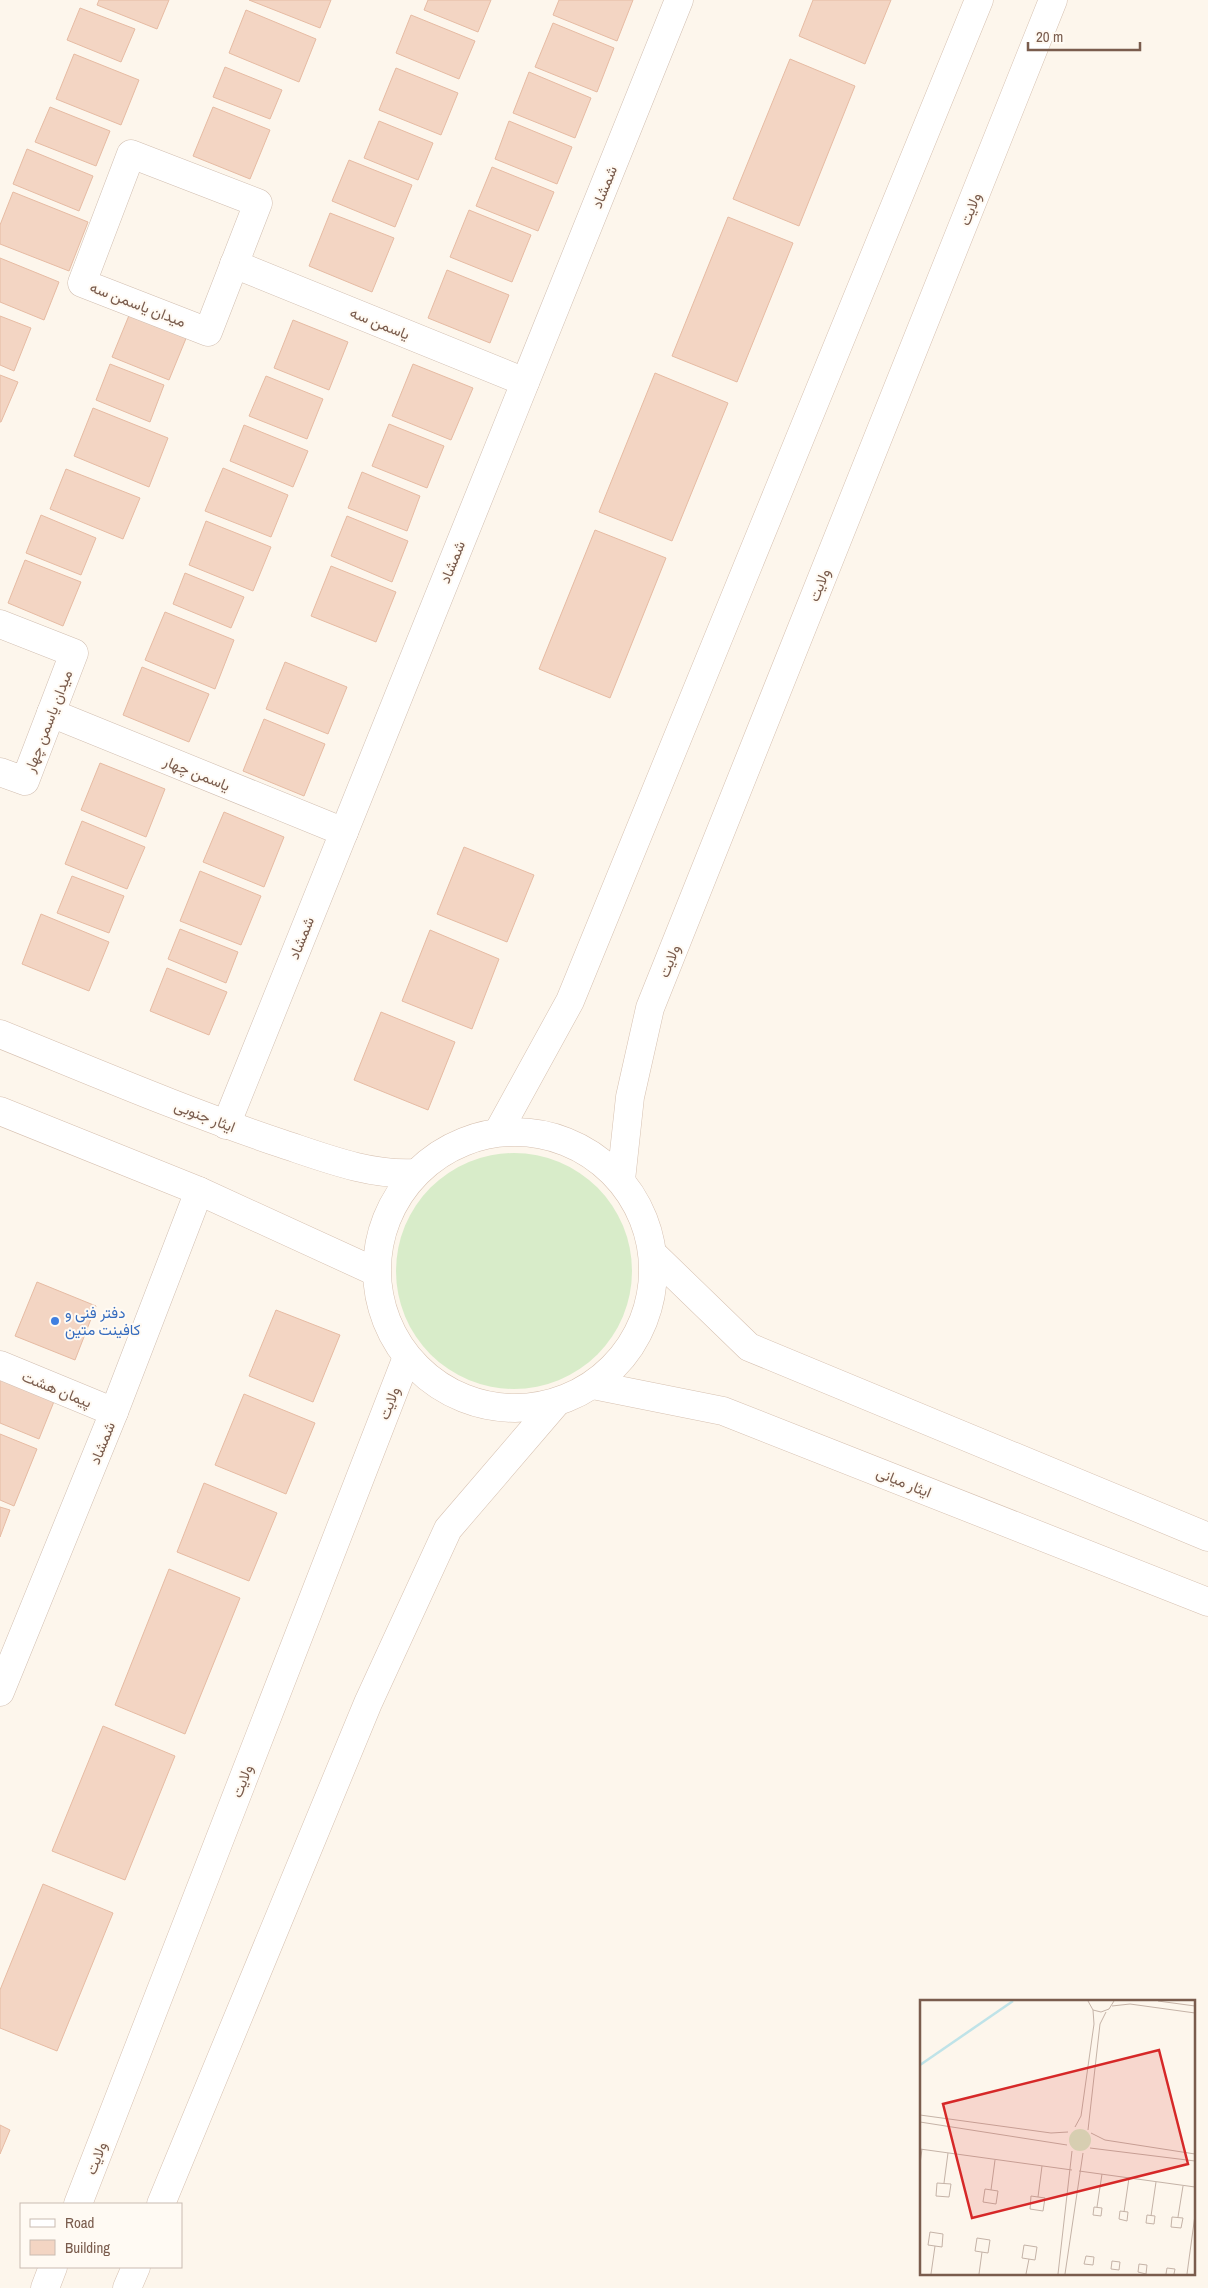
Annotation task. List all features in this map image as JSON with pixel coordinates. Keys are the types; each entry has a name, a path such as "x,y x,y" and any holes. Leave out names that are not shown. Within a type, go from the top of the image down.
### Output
{"street":[{"name":"شمشاد","path":"226,1124 679,0"},
{"path":"498,1132 570,1001 979,0"},
{"name":"ولایت","path":"621,1180 630,1097 650,1008 1053,0"},
{"name":"میدان یاسمن سه","path":"131,154 258,203 234,264 208,332 82,283 131,154"},
{"name":"یاسمن سه","path":"234,264 525,382"},
{"name":"میدان یاسمن چهار","path":"0,624 74,653 25,781 0,772"},
{"name":"یاسمن چهار","path":"51,713 344,832"},
{"name":"ایثار جنوبی","path":"0,1034 226,1124 344,1164 403,1174 416,1172"},
{"path":"0,1111 199,1191 376,1272"},
{"path":"498,1132 532,1132 565,1140 596,1157 621,1180 642,1215 653,1254 652,1292 641,1328 622,1360 593,1385 556,1403 523,1409 490,1408 458,1398 430,1381 406,1357 393,1338 384,1317 378,1295 376,1272 380,1236 394,1202 416,1172 440,1153 468,1139 498,1132"},
{"name":"شمشاد","path":"0,1692 5,1665 114,1412 199,1191"},
{"path":"653,1254 749,1347 1208,1537"},
{"name":"ولایت","path":"78,2203 406,1357"},
{"name":"پیمان هشت","path":"0,1365 114,1412"},
{"name":"ایثار میانی","path":"593,1385 723,1410 1208,1602"},
{"path":"161,2203 368,1703 448,1529 556,1403"},
{"path":"45,2288 54,2268"},
{"path":"127,2288 136,2268"}],"green space":[{"path":"514,1153 537,1155 570,1167 589,1180 605,1196 618,1215 627,1237 632,1271 630,1294 618,1327 605,1346 589,1362 570,1375 548,1384 514,1389 491,1387 458,1375 439,1362 423,1346 410,1327 401,1305 396,1271 398,1248 410,1215 423,1196 439,1180 458,1167 480,1158"}],"building":[{"path":"99,0 169,0 157,29 97,5"},
{"path":"249,0 331,0 320,28"},
{"path":"428,0 491,0 478,32 424,10"},
{"path":"559,0 633,0 617,41 553,15"},
{"path":"813,0 891,0 865,64 799,36"},
{"path":"80,8 135,29 121,62 67,40"},
{"path":"246,10 316,39 299,82 229,53"},
{"path":"411,15 475,41 459,79 396,53"},
{"path":"553,23 614,48 597,92 535,67"},
{"path":"74,54 139,80 121,125 56,99"},
{"path":"790,59 855,86 799,226 733,199"},
{"path":"225,67 282,90 270,119 213,97"},
{"path":"396,68 458,93 441,135 379,110"},
{"path":"529,72 591,98 575,138 513,113"},
{"path":"50,107 110,131 96,166 35,142"},
{"path":"213,107 270,130 250,179 193,156"},
{"path":"379,121 433,143 418,180 364,158"},
{"path":"509,121 572,147 557,184 495,159"},
{"path":"27,149 93,176 79,211 13,184"},
{"path":"349,160 412,185 395,227 332,201"},
{"path":"492,167 554,192 538,231 476,206"},
{"path":"13,192 88,222 69,271 0,244 0,225"},
{"path":"469,210 531,235 512,282 450,257"},
{"path":"330,213 394,238 372,292 309,266"},
{"path":"728,217 793,243 737,382 672,356"},
{"path":"0,258 59,282 44,320 0,302"},
{"path":"447,270 509,295 490,343 428,318"},
{"path":"130,313 187,336 169,380 112,357"},
{"path":"0,316 31,328 14,371 0,365"},
{"path":"293,320 348,342 329,390 274,368"},
{"path":"110,364 164,385 150,422 96,400"},
{"path":"413,364 473,388 451,440 392,416"},
{"path":"655,373 728,403 672,541 599,512"},
{"path":"0,375 18,382 1,422 0,422"},
{"path":"266,376 323,399 307,439 249,416"},
{"path":"93,408 168,438 149,487 74,456"},
{"path":"389,424 444,446 427,488 372,466"},
{"path":"244,425 308,451 293,487 230,461"},
{"path":"223,468 288,495 271,537 205,511"},
{"path":"66,469 140,498 123,539 50,509"},
{"path":"362,472 420,496 407,531 348,508"},
{"path":"41,515 96,538 81,575 26,553"},
{"path":"347,516 408,541 392,582 331,556"},
{"path":"206,521 271,547 253,591 189,565"},
{"path":"595,530 666,558 610,698 539,669"},
{"path":"25,560 81,582 63,626 8,603"},
{"path":"331,566 396,592 376,642 311,616"},
{"path":"185,573 244,597 231,628 173,604"},
{"path":"165,612 234,640 215,689 145,660"},
{"path":"285,662 347,687 328,734 266,709"},
{"path":"142,667 209,694 189,742 123,715"},
{"path":"264,719 325,744 304,796 243,771"},
{"path":"100,763 165,789 146,837 81,810"},
{"path":"224,812 284,837 264,887 203,862"},
{"path":"82,821 145,847 127,889 65,864"},
{"path":"464,847 534,875 507,942 437,914"},
{"path":"200,871 261,896 241,945 180,921"},
{"path":"72,876 124,896 109,933 57,913"},
{"path":"41,914 109,942 89,991 22,964"},
{"path":"180,929 238,952 226,983 168,959"},
{"path":"430,930 499,959 472,1029 402,1001"},
{"path":"167,968 227,992 209,1035 150,1011"},
{"path":"381,1012 455,1042 428,1110 354,1080"},
{"name":"دفتر فنی و کافینت متین","path":"37,1282 96,1306 75,1360 15,1336"},
{"path":"276,1310 340,1335 313,1402 249,1376"},
{"path":"0,1377 55,1399 39,1439 0,1423"},
{"path":"244,1394 315,1423 286,1494 215,1465"},
{"path":"0,1434 37,1449 14,1506 0,1500"},
{"path":"204,1483 277,1513 249,1581 177,1552"},
{"path":"0,1507 10,1510 0,1537"},
{"path":"169,1569 240,1598 185,1734 115,1705"},
{"path":"103,1726 175,1756 125,1880 52,1851"},
{"path":"43,1884 113,1913 57,2051 0,2028 0,1990"},
{"path":"0,2125 10,2130 0,2154"}],"place":[{"name":"دفتر فنی و کافینت متین","path":"55,1321"}]}
